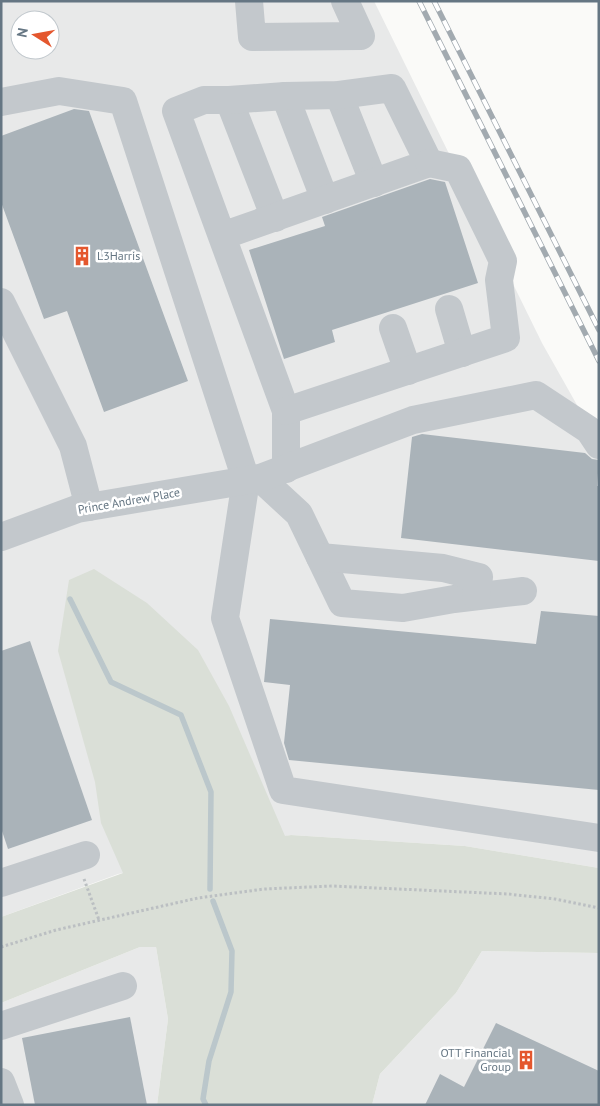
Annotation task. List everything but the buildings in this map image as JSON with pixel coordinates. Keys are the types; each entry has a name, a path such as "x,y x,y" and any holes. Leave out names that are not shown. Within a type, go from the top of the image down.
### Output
{"street":[{"path":"249,1 252,37 361,36 345,1"},
{"path":"286,469 286,410 176,111 204,100 339,95 392,88 429,163"},
{"path":"1,102 59,91 123,101 253,479 225,618 283,790 599,838"},
{"path":"339,95 374,183"},
{"path":"285,96 325,200"},
{"path":"229,100 275,218"},
{"path":"222,236 429,163 458,169 502,261 499,280 506,338 286,410"},
{"path":"1,302 73,446 88,507"},
{"path":"449,309 462,353"},
{"path":"393,328 408,370"},
{"name":"Prince Andrew Place","path":"1,537 77,509 253,479 286,469 413,420 536,395 590,430 599,445"},
{"path":"253,479 299,514 342,603 403,608 523,590"},
{"path":"320,556 443,568 479,577 476,596"},
{"path":"1,882 81,856"},
{"path":"1,1026 123,986"},
{"path":"1,1082 10,1105"}],"path":[{"path":"81,856 100,920"},
{"path":"1,947 100,920 220,894 264,889 332,886 508,894 599,908"}],"shaded area":[{"path":"1,1 374,1 542,343 599,444 599,868 465,846 291,835 118,874 1,917"},
{"path":"94,569 147,603 198,650 229,706 285,836 465,846 599,868 599,953 482,951 456,993 380,1074 372,1105 157,1105 168,1019 156,947 140,947 1,1003 1,917 123,873 101,823 95,782 58,651 69,580"},
{"path":"140,947 156,947 168,1019 157,1105 1,1105 1,1003"},
{"path":"482,951 599,953 599,1105 372,1105 380,1074 456,993"}],"waterway":[{"path":"70,599 111,682 181,715 211,792 210,889"},
{"path":"206,1105 203,1099 209,1061 231,992 232,951 213,901"}],"railway":[{"path":"419,1 599,361"},
{"path":"434,1 599,330"}],"place":[{"name":"L3Harris","path":"82,256"},
{"name":"OTT Financial Group","path":"526,1060"}]}
